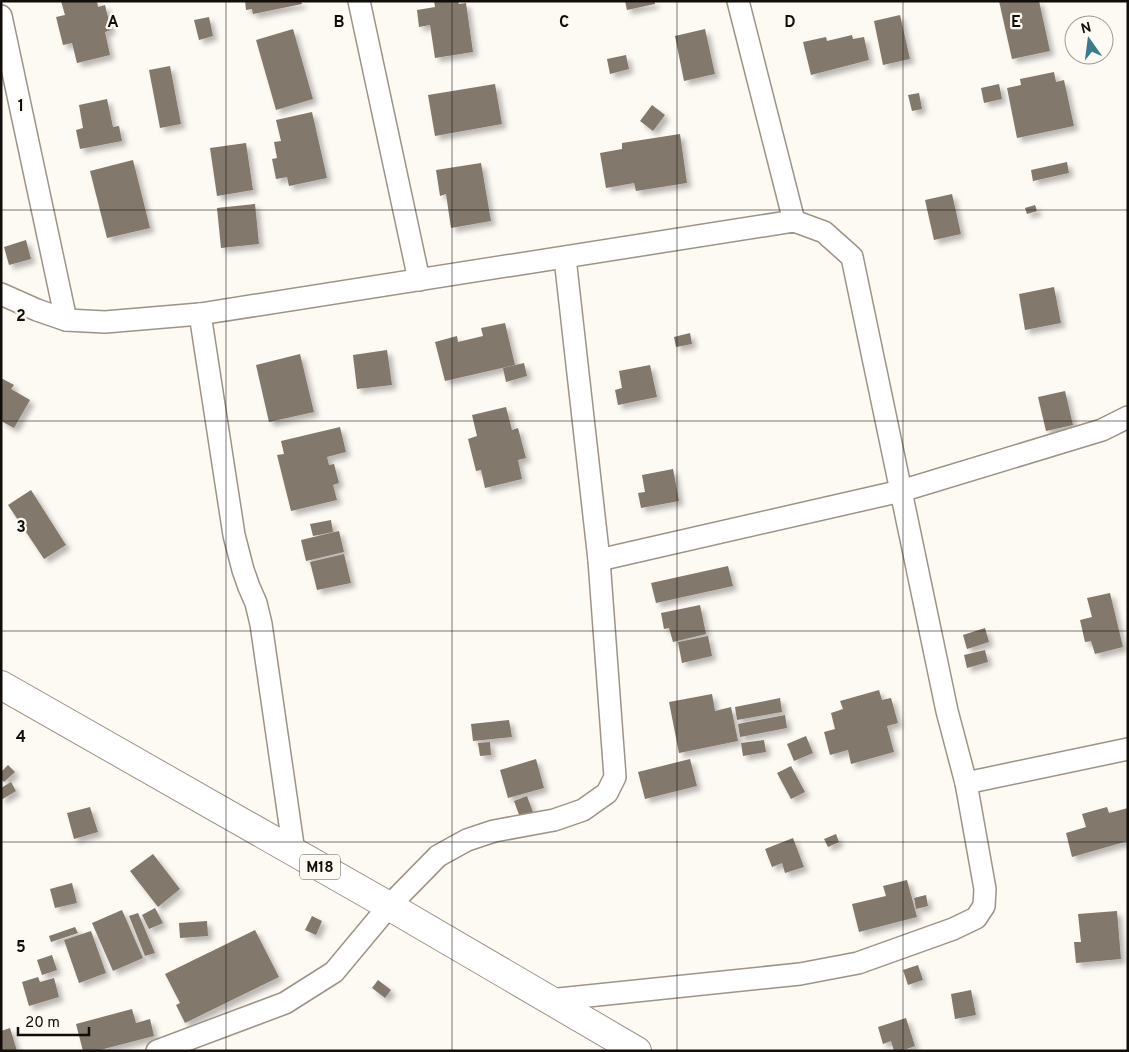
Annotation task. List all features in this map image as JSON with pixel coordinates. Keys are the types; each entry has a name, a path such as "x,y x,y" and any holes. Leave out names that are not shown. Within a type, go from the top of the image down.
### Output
{"main road":[{"name":"M18","path":"1,685 389,906 637,1051"}],"street":[{"path":"359,1 419,280"},
{"path":"738,1 794,221"},
{"path":"1,16 66,320"},
{"path":"1,294 66,320 105,322 200,314 794,221 824,232 852,257 947,711 966,783 985,889 984,906 976,918 953,929 858,963 800,974 549,1000"},
{"path":"157,1051 285,1003 334,972 389,906 438,856 467,840 494,831 554,820 582,810 607,793 615,777 599,560 566,258"},
{"path":"200,314 234,535 248,587 256,603 261,624 294,852"},
{"path":"599,560 901,491 1102,430 1128,417"},
{"path":"966,783 1128,749"}],"building":[{"path":"61,1 97,1 98,7 105,5 111,30 105,32 110,55 77,63 72,43 63,45 56,17 65,15"},
{"path":"245,1 301,1 302,4 253,14 252,9 246,10"},
{"path":"434,1 466,3 473,52 435,58 430,25 419,27 417,10 435,7"},
{"path":"625,1 655,1 655,4 627,10"},
{"path":"999,1 1039,1 1050,51 1012,59"},
{"path":"900,15 910,59 883,65 874,21"},
{"path":"209,17 213,36 199,40 194,20"},
{"path":"293,29 313,99 276,110 256,40"},
{"path":"705,29 715,74 684,81 675,36"},
{"path":"852,35 853,39 864,37 869,60 811,75 803,42 826,37 827,41"},
{"path":"626,55 629,69 610,74 607,59"},
{"path":"170,66 181,124 160,128 149,70"},
{"path":"1054,72 1056,82 1064,80 1074,126 1017,138 1007,88 1021,85 1020,79"},
{"path":"495,84 502,124 435,136 428,95"},
{"path":"999,84 1002,99 984,103 981,88"},
{"path":"919,93 922,109 912,111 908,95"},
{"path":"107,99 113,127 119,126 122,141 80,149 76,130 83,128 79,105"},
{"path":"652,105 665,115 653,131 640,121"},
{"path":"312,112 327,178 289,186 287,177 276,179 272,159 277,158 274,142 281,141 276,120"},
{"path":"680,134 687,183 636,191 634,183 606,188 600,153 622,149 622,143"},
{"path":"246,143 253,190 217,196 210,148"},
{"path":"133,160 150,228 107,238 90,171"},
{"path":"1067,162 1069,173 1033,181 1031,170"},
{"path":"481,163 491,221 451,228 446,194 440,196 436,170"},
{"path":"952,194 961,234 934,240 925,200"},
{"path":"255,204 259,244 221,248 217,208"},
{"path":"1035,205 1037,211 1027,214 1025,208"},
{"path":"26,240 31,259 9,265 4,247"},
{"path":"1054,287 1061,323 1025,330 1019,294"},
{"path":"505,323 515,365 445,381 435,342 457,336 458,342 483,336 481,328"},
{"path":"690,333 692,344 676,347 674,337"},
{"path":"387,350 392,385 357,389 353,355"},
{"path":"300,354 314,412 269,422 256,365"},
{"path":"524,363 527,376 506,382 503,368"},
{"path":"650,365 657,397 618,405 615,390 622,388 619,371"},
{"path":"1,378 14,385 11,389 30,400 14,428 1,421"},
{"path":"1065,391 1073,425 1046,431 1038,397"},
{"path":"506,407 512,430 518,428 526,458 518,460 522,479 485,488 481,470 476,471 468,439 477,436 472,415"},
{"path":"340,427 346,452 327,457 329,465 334,464 339,483 333,485 337,500 291,511 277,455 284,454 281,441"},
{"path":"673,469 679,501 641,508 638,493 645,492 642,475"},
{"path":"31,490 66,545 44,559 8,505"},
{"path":"331,520 333,532 313,536 310,524"},
{"path":"339,531 344,552 306,561 301,540"},
{"path":"344,554 351,583 317,590 310,562"},
{"path":"728,566 733,586 656,603 651,583"},
{"path":"1110,593 1123,647 1095,654 1091,641 1085,642 1080,620 1092,617 1087,598"},
{"path":"700,605 706,634 673,642 669,628 664,629 661,613"},
{"path":"985,628 989,642 967,649 963,635"},
{"path":"708,636 712,656 682,663 678,642"},
{"path":"985,650 988,662 967,668 964,655"},
{"path":"879,690 882,700 891,698 898,723 887,726 894,752 851,764 848,750 830,755 824,732 835,729 831,713 843,709 840,701"},
{"path":"712,694 715,711 731,707 738,741 679,753 669,702"},
{"path":"780,698 782,712 737,720 735,707"},
{"path":"785,715 787,728 740,737 738,724"},
{"path":"509,720 512,737 473,741 471,724"},
{"path":"806,736 813,753 794,761 787,744"},
{"path":"764,740 766,752 743,756 741,743"},
{"path":"490,742 491,755 480,756 478,743"},
{"path":"536,759 544,788 508,798 500,770"},
{"path":"690,759 697,786 645,799 638,772"},
{"path":"8,765 15,772 4,782 1,779 1,772"},
{"path":"791,766 805,792 791,799 777,773"},
{"path":"11,782 16,791 1,800 1,788"},
{"path":"527,796 534,815 521,820 514,801"},
{"path":"90,807 98,832 74,839 67,813"},
{"path":"1107,807 1109,813 1128,808 1128,841 1072,857 1066,833 1086,827 1082,814"},
{"path":"836,834 839,842 828,847 824,839"},
{"path":"793,838 804,867 785,873 782,863 772,867 765,849"},
{"path":"153,854 180,889 158,907 130,871"},
{"path":"907,880 917,917 859,932 852,904 886,896 883,886"},
{"path":"72,883 77,903 55,908 50,889"},
{"path":"926,895 928,906 916,909 914,898"},
{"path":"155,908 163,923 149,929 142,915"},
{"path":"122,910 143,958 113,971 92,923"},
{"path":"1117,911 1121,959 1076,963 1074,942 1081,942 1078,914"},
{"path":"138,913 155,953 145,956 129,916"},
{"path":"312,916 322,921 316,935 305,930"},
{"path":"207,921 208,936 180,938 179,923"},
{"path":"75,927 78,933 51,942 49,936"},
{"path":"255,930 279,977 185,1023 176,1005 180,1003 165,974"},
{"path":"91,931 106,973 79,983 64,940"},
{"path":"52,955 57,970 42,975 37,960"},
{"path":"918,965 923,980 908,985 903,970"},
{"path":"38,977 40,982 54,978 59,997 29,1006 22,982"},
{"path":"378,980 391,990 385,998 372,988"},
{"path":"971,990 976,1015 955,1019 951,994"},
{"path":"132,1009 136,1023 150,1019 154,1036 96,1051 83,1051 76,1024"},
{"path":"906,1018 915,1046 901,1051 894,1051 891,1041 883,1044 878,1027"},
{"path":"10,1028 17,1051 1,1051 1,1031"}]}
